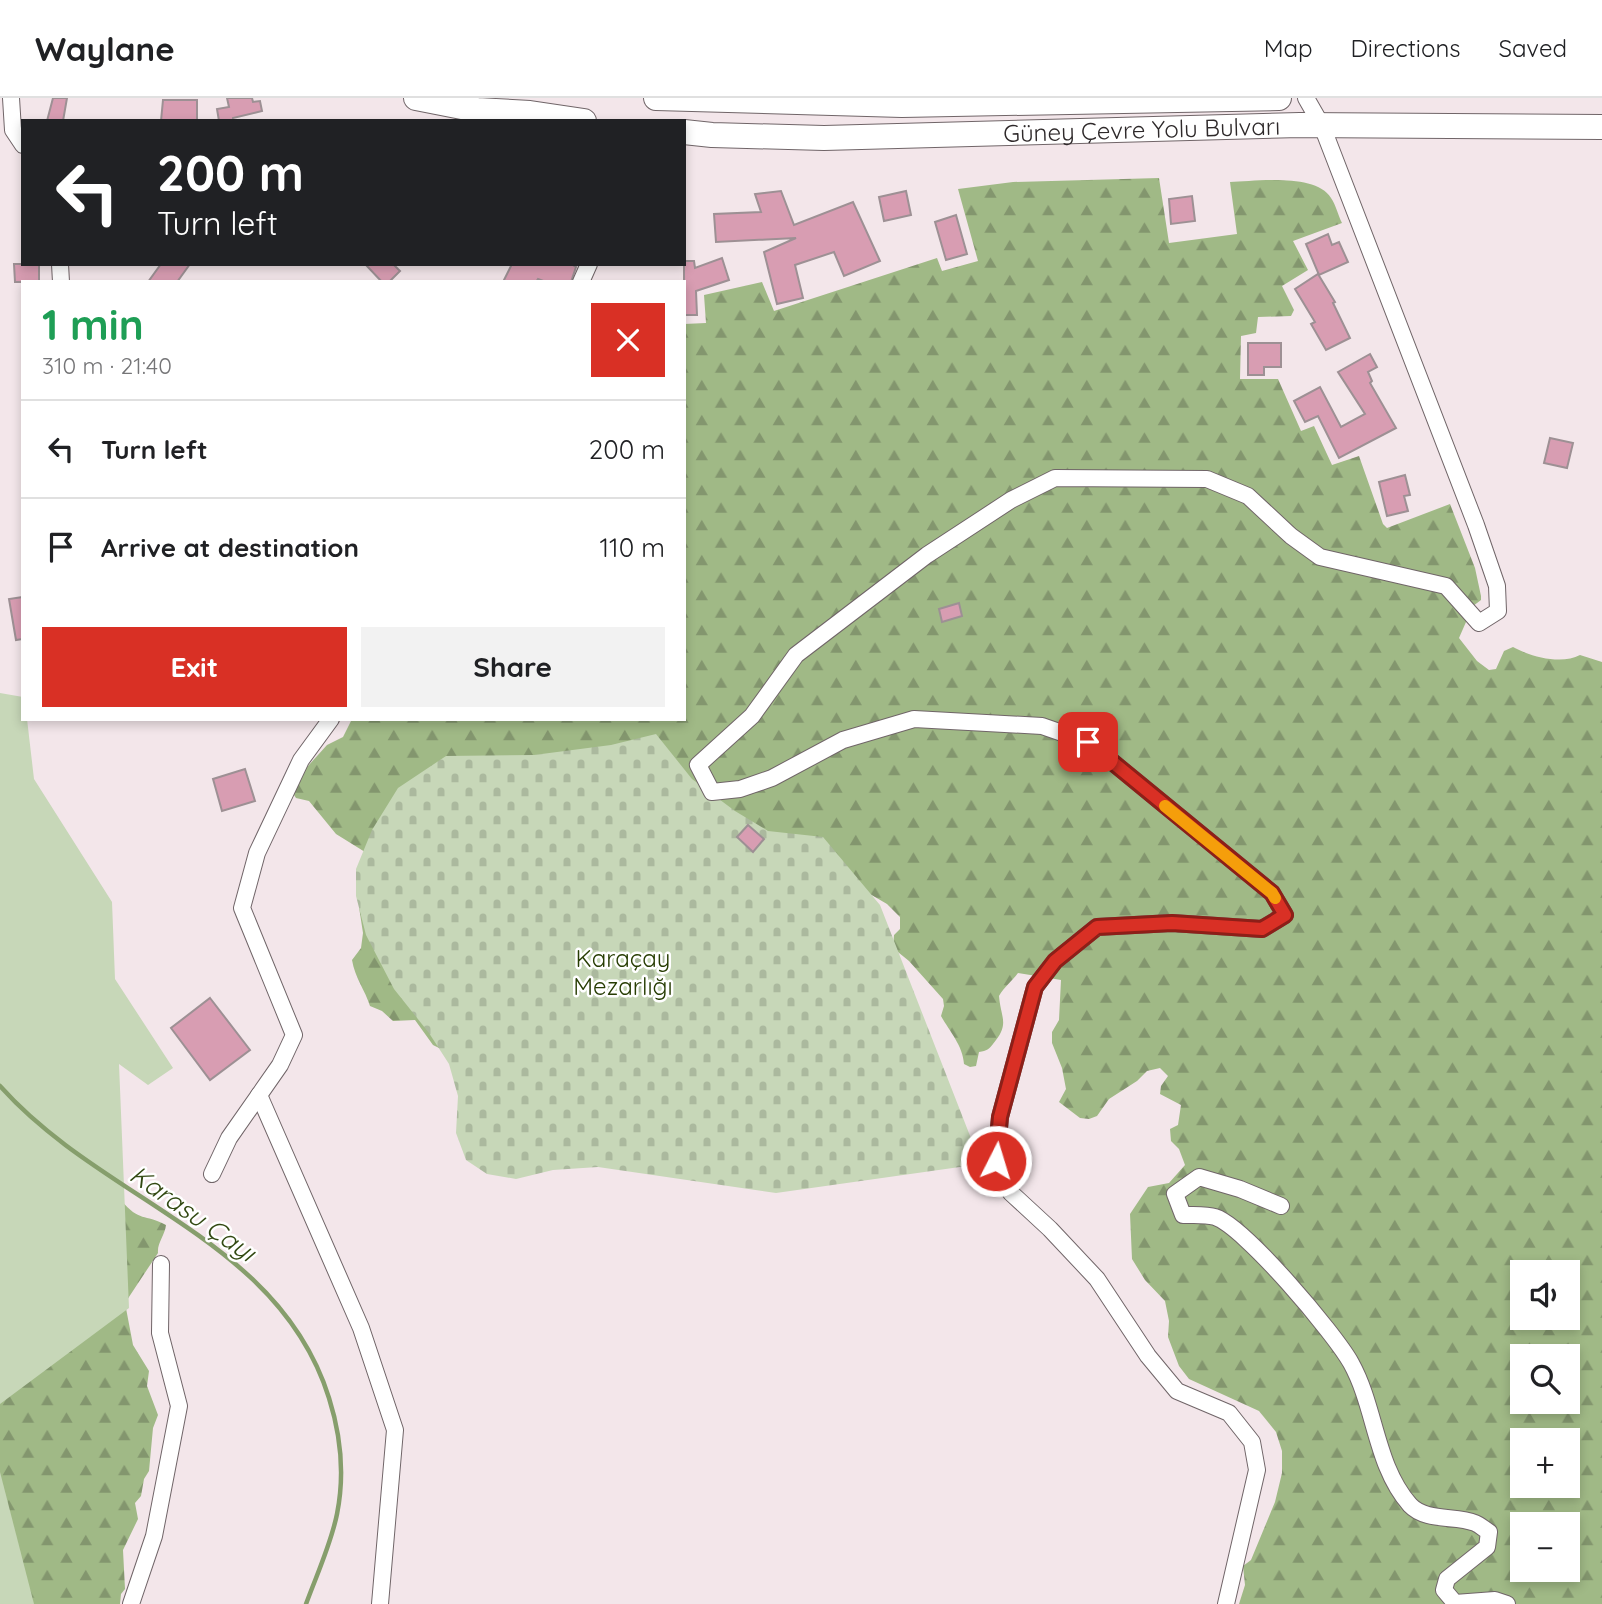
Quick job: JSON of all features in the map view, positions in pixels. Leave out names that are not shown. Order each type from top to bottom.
[{"type":"highway","points":[[416,98],[477,110],[570,119]]},
{"type":"highway","name":"Güney Çevre Yolu Bulvarı","points":[[659,98],[849,101],[1279,98]]},
{"type":"highway","name":"Güney Çevre Yolu Bulvarı","points":[[686,132],[712,135],[872,137],[1322,125],[1602,127]]},
{"type":"street","points":[[11,98],[13,130],[21,142]]},
{"type":"street","points":[[1226,1604],[1257,1470],[1252,1443],[1229,1413],[1177,1391],[1149,1356],[1097,1279],[1050,1229],[1011,1193],[996,1161],[1000,1117],[1035,987],[1055,961],[1097,927],[1172,923],[1262,929],[1285,915],[1272,893],[1088,742],[1042,726],[914,719],[843,740],[772,778],[740,789],[712,792],[698,765],[752,716],[796,654],[927,555],[1011,500],[1055,478],[1207,479],[1248,496],[1291,536],[1320,557],[1446,586],[1479,623],[1497,611],[1497,586],[1476,525],[1322,125],[1306,98]]},
{"type":"street","points":[[212,1174],[229,1138],[280,1065],[294,1035],[242,908],[257,853],[295,771],[330,721]]},
{"type":"street","points":[[260,1096],[361,1328],[395,1430],[380,1604]]},
{"type":"street","points":[[1281,1206],[1240,1189],[1199,1177],[1175,1194],[1183,1215],[1215,1217],[1238,1231],[1312,1311],[1351,1363],[1368,1406],[1388,1471],[1412,1507],[1436,1517],[1474,1523],[1489,1532],[1487,1547],[1447,1579],[1444,1591],[1455,1603],[1495,1600],[1507,1604]]},
{"type":"street","points":[[131,1604],[155,1536],[179,1406],[160,1333],[161,1264]]},
{"type":"green space","points":[[1159,178],[1169,243],[1237,234],[1230,182],[1285,180],[1313,185],[1323,190],[1333,201],[1342,223],[1293,241],[1308,270],[1282,286],[1294,310],[1291,316],[1258,317],[1256,333],[1241,336],[1240,379],[1278,379],[1301,431],[1314,426],[1332,465],[1359,456],[1383,524],[1387,528],[1450,504],[1475,568],[1481,596],[1481,600],[1473,606],[1459,638],[1477,661],[1489,670],[1496,669],[1504,651],[1513,647],[1556,660],[1580,655],[1602,662],[1602,1604],[1239,1604],[1245,1585],[1243,1566],[1251,1560],[1275,1502],[1282,1473],[1282,1451],[1276,1432],[1259,1411],[1189,1379],[1179,1366],[1168,1337],[1169,1321],[1165,1301],[1145,1280],[1132,1259],[1130,1214],[1148,1187],[1169,1183],[1185,1165],[1179,1149],[1171,1141],[1170,1129],[1178,1125],[1181,1105],[1160,1094],[1161,1086],[1168,1076],[1160,1068],[1147,1071],[1137,1081],[1109,1099],[1097,1116],[1089,1119],[1080,1118],[1059,1102],[1066,1089],[1062,1068],[1052,1043],[1052,1032],[1059,1020],[1061,980],[1018,973],[999,996],[1003,1026],[998,1037],[989,1048],[979,1052],[976,1066],[970,1067],[964,1064],[959,1045],[941,1016],[943,999],[909,961],[893,948],[894,935],[900,929],[900,917],[887,904],[863,890],[445,1051],[433,1045],[415,1020],[393,1021],[382,1011],[370,1006],[352,960],[361,948],[363,933],[359,907],[365,852],[336,834],[309,801],[296,798],[292,792],[298,777],[327,745],[343,737],[351,721],[686,721],[686,324],[706,323],[704,295],[762,282],[774,311],[937,258],[942,271],[978,261],[958,189],[1013,182]]},
{"type":"green space","points":[[0,693],[21,697],[21,721],[27,721],[34,779],[112,902],[115,979],[173,1068],[148,1085],[119,1064],[129,1308],[0,1404]]},
{"type":"green space","name":"Karaçay Mezarlığı","points":[[656,734],[692,779],[735,811],[768,831],[823,837],[880,905],[981,1164],[776,1193],[598,1167],[553,1170],[516,1179],[487,1174],[466,1160],[456,1133],[458,1096],[449,1064],[429,1033],[394,989],[366,935],[356,896],[356,869],[372,830],[398,788],[446,756],[534,755],[611,745]]},
{"type":"green space","points":[[0,1136],[121,1200],[138,1215],[166,1225],[158,1253],[125,1303],[133,1345],[149,1371],[147,1386],[158,1415],[153,1428],[149,1471],[144,1479],[141,1496],[135,1503],[138,1519],[123,1550],[125,1589],[121,1594],[120,1604],[0,1604]]},
{"type":"green space","points":[[0,1472],[34,1604],[0,1604]]},
{"type":"building","points":[[53,98],[67,98],[63,119],[48,119]]},
{"type":"building","points":[[227,98],[252,98],[253,102],[260,101],[262,111],[233,119],[219,119],[217,109],[229,107]]},
{"type":"building","points":[[163,100],[197,100],[197,119],[161,119]]},
{"type":"building","points":[[781,191],[794,225],[853,202],[880,261],[844,276],[834,252],[795,265],[803,298],[777,304],[764,252],[796,238],[716,242],[714,214],[761,212],[755,194]]},
{"type":"building","points":[[906,191],[911,215],[884,221],[879,197]]},
{"type":"building","points":[[1192,196],[1195,221],[1171,224],[1169,199]]},
{"type":"building","points":[[956,215],[967,254],[946,260],[935,222]]},
{"type":"building","points":[[1328,234],[1332,245],[1339,242],[1348,262],[1319,275],[1306,244]]},
{"type":"building","points":[[722,258],[729,280],[696,291],[697,315],[686,315],[686,261],[694,261],[695,268]]},
{"type":"building","points":[[14,264],[39,266],[39,280],[15,282]]},
{"type":"building","points":[[160,266],[189,266],[178,280],[149,280]]},
{"type":"building","points":[[367,266],[395,266],[400,271],[391,280],[380,280]]},
{"type":"building","points":[[511,266],[576,267],[572,280],[504,280]]},
{"type":"building","points":[[1318,274],[1335,302],[1333,303],[1350,338],[1326,350],[1311,324],[1315,322],[1295,289]]},
{"type":"building","points":[[1248,343],[1281,343],[1281,367],[1264,367],[1264,375],[1248,375]]},
{"type":"building","points":[[1370,354],[1377,367],[1368,372],[1372,381],[1370,383],[1396,428],[1339,458],[1318,416],[1305,422],[1294,401],[1320,387],[1341,427],[1365,414],[1338,372]]},
{"type":"building","points":[[1550,438],[1573,443],[1567,468],[1544,463]]},
{"type":"building","points":[[1405,475],[1410,495],[1404,496],[1408,511],[1387,516],[1379,482]]},
{"type":"building","points":[[21,597],[21,639],[16,640],[9,599]]},
{"type":"building","points":[[959,603],[962,616],[942,622],[939,609]]},
{"type":"building","points":[[245,769],[255,801],[222,811],[213,779]]},
{"type":"building","points":[[748,825],[764,839],[753,852],[737,837]]},
{"type":"building","points":[[210,998],[250,1050],[210,1080],[171,1028]]},
{"type":"waterway","name":"Karasu Çayı","points":[[0,1086],[42,1126],[88,1161],[230,1260],[271,1298],[305,1343],[333,1412],[341,1470],[334,1525],[306,1604]]},
{"type":"slow traffic","points":[[1165,806],[1275,898]]},
{"type":"route","points":[[996,1161],[1000,1117],[1035,987],[1055,961],[1097,927],[1172,923],[1262,929],[1285,915],[1272,893],[1088,742]]}]
